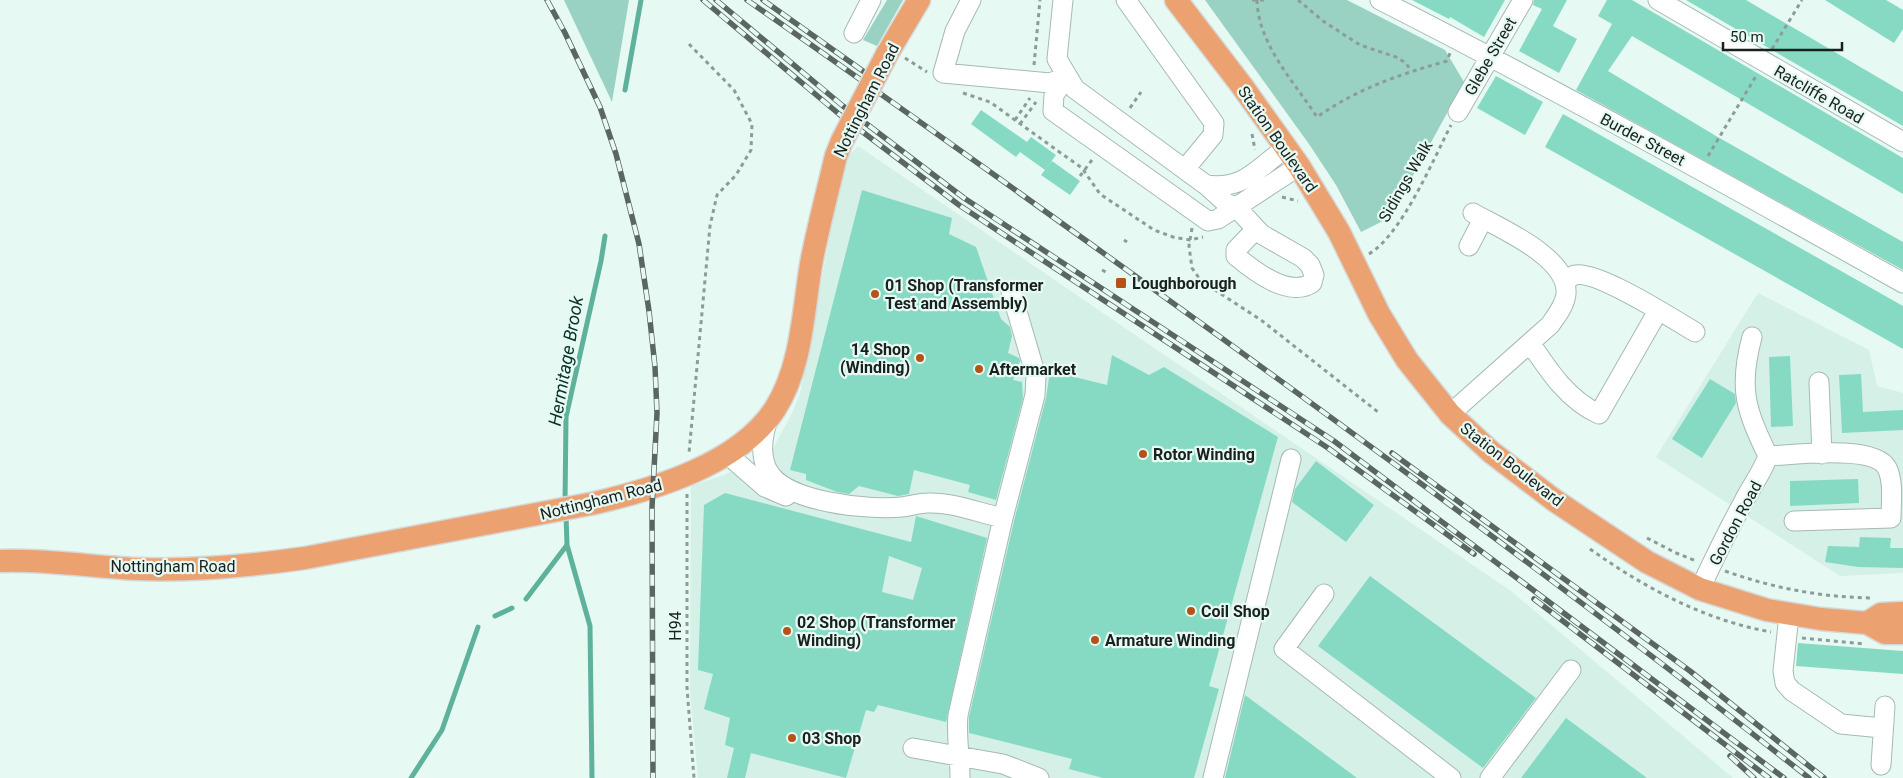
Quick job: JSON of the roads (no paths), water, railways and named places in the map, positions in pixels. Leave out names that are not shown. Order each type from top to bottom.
[{"type":"main road","name":"Nottingham Road","points":[[0,561],[25,560],[137,569],[226,568],[305,558],[506,521],[635,494],[687,474],[742,444],[769,416],[783,396],[800,339],[812,260],[836,156],[842,141],[895,55],[920,0]]},
{"type":"main road","name":"Station Boulevard","points":[[1176,0],[1299,166],[1339,232],[1379,314],[1407,360],[1450,414],[1491,452],[1554,500],[1646,562],[1700,589],[1747,605],[1789,615],[1867,624],[1885,633],[1903,633]]},
{"type":"main road","points":[[1867,624],[1882,614],[1903,613]]},
{"type":"street","points":[[854,33],[870,0]]},
{"type":"street","points":[[971,0],[955,31],[944,73],[1050,83],[1066,77]]},
{"type":"street","points":[[1063,0],[1057,59],[1074,89],[1181,166],[1226,203],[1236,206],[1256,229]]},
{"type":"street","points":[[1126,0],[1211,117],[1214,124],[1213,135],[1181,166]]},
{"type":"street","name":"Burder Street","points":[[1380,0],[1458,39],[1903,283]]},
{"type":"street","name":"Glebe Street","points":[[1458,112],[1523,0]]},
{"type":"street","name":"Ratcliffe Road","points":[[1658,0],[1903,142]]},
{"type":"street","points":[[1066,77],[1054,95],[1053,111],[1208,221],[1214,221],[1299,166]]},
{"type":"street","points":[[1128,166],[1126,146],[1130,131]]},
{"type":"street","points":[[1206,185],[1225,187],[1239,183],[1286,148]]},
{"type":"street","points":[[1450,414],[1531,344],[1550,325],[1562,307],[1566,294],[1565,281],[1556,267],[1534,247],[1478,216],[1469,246]]},
{"type":"street","points":[[1565,281],[1576,275],[1593,278],[1629,294],[1695,332]]},
{"type":"street","points":[[960,778],[960,758],[957,745],[958,715],[1003,518],[1035,395],[1036,376],[1011,291]]},
{"type":"street","points":[[1531,344],[1551,374],[1579,402],[1599,414],[1658,311]]},
{"type":"street","points":[[1752,338],[1743,380],[1746,406],[1768,456],[1858,453],[1874,458],[1886,466],[1890,478],[1891,518],[1794,521]]},
{"type":"street","points":[[1819,382],[1822,454]]},
{"type":"street","points":[[769,416],[762,443],[767,470],[777,480],[793,490],[814,499],[849,507],[901,507],[927,503],[949,505],[1003,518]]},
{"type":"street","points":[[726,453],[765,487],[793,499],[814,499]]},
{"type":"street","name":"Gordon Road","points":[[1700,589],[1722,540],[1745,498],[1760,476],[1768,456]]},
{"type":"street","points":[[1213,778],[1291,458]]},
{"type":"street","points":[[1324,594],[1284,649],[1451,778]]},
{"type":"street","points":[[1789,615],[1783,671],[1785,683],[1792,691],[1841,724],[1882,728]]},
{"type":"street","points":[[1490,778],[1571,670]]},
{"type":"street","points":[[1881,765],[1882,728],[1885,706]]},
{"type":"street","points":[[913,748],[960,758],[1002,764],[1039,778]]},
{"type":"waterway","name":"Hermitage Brook","points":[[625,90],[641,0]]},
{"type":"waterway","name":"Hermitage Brook","points":[[565,504],[566,417],[605,236]]},
{"type":"waterway","name":"Hermitage Brook","points":[[526,599],[567,545],[566,515]]},
{"type":"waterway","points":[[567,545],[590,626],[592,778]]},
{"type":"waterway","name":"Hermitage Brook","points":[[495,616],[512,608]]},
{"type":"waterway","name":"Hermitage Brook","points":[[411,778],[442,730],[478,627]]},
{"type":"railway","points":[[547,0],[600,107],[616,154],[639,244],[649,311],[655,367],[657,413],[652,507],[653,778]]},
{"type":"railway","points":[[703,0],[839,114],[959,205],[1328,448],[1474,554]]},
{"type":"railway","points":[[716,0],[843,106],[964,198],[1334,441],[1784,778]]},
{"type":"railway","points":[[747,0],[1041,208],[1366,443],[1515,553],[1809,778]]},
{"type":"railway","points":[[763,0],[877,81]]},
{"type":"railway","points":[[1392,453],[1690,671],[1824,778]]},
{"type":"railway","points":[[1534,599],[1769,778]]},
{"type":"railway","points":[[1730,756],[1754,778]]},
{"type":"place","name":"Loughborough","points":[[1121,283]]},
{"type":"place","name":"01 Shop (Transformer Test and Assembly)","points":[[875,294]]},
{"type":"place","name":"14 Shop (Winding)","points":[[920,358]]},
{"type":"place","name":"Aftermarket","points":[[979,369]]},
{"type":"place","name":"Rotor Winding","points":[[1143,454]]},
{"type":"place","name":"Coil Shop","points":[[1191,611]]},
{"type":"place","name":"02 Shop (Transformer Winding)","points":[[787,631]]},
{"type":"place","name":"Armature Winding","points":[[1095,640]]},
{"type":"place","name":"03 Shop","points":[[792,738]]}]
